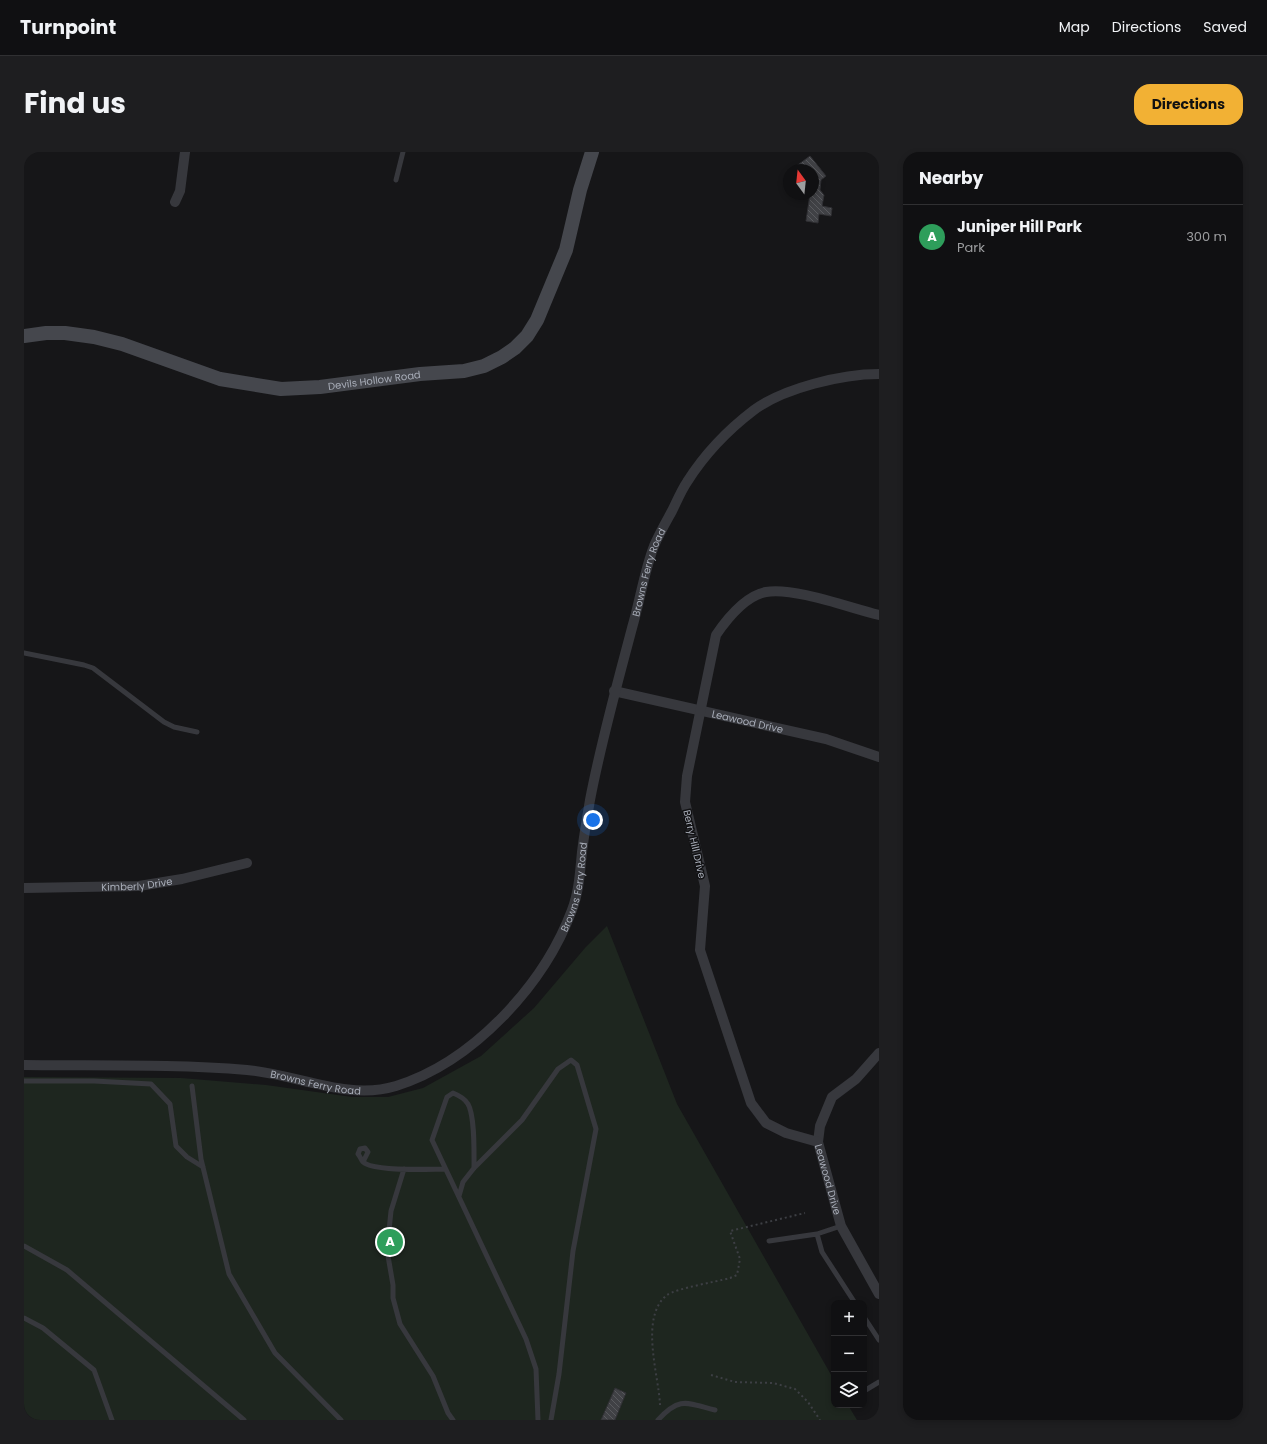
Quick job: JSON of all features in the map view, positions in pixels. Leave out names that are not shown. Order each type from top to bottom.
[{"type":"main road","name":"Devils Hollow Road","points":[[24,336],[65,333],[103,339],[220,379],[281,389],[320,386],[420,374],[464,371],[488,364],[515,348],[527,336],[537,320],[566,250],[580,190],[592,152]]},
{"type":"street","points":[[175,202],[180,191],[185,152]]},
{"type":"street","name":"Browns Ferry Road","points":[[24,1065],[140,1066],[248,1070],[338,1088],[374,1090],[409,1082],[454,1056],[491,1028],[518,999],[542,968],[568,921],[578,888],[584,833],[614,691],[655,544],[686,483],[722,439],[753,411],[765,404],[814,385],[867,374],[879,374]]},
{"type":"street","name":"Berry Hill Drive","points":[[818,1142],[786,1133],[766,1123],[751,1103],[740,1066],[706,973],[700,950],[705,886],[685,802],[687,776],[716,635],[728,617],[748,601],[765,592],[798,593],[879,616]]},
{"type":"street","name":"Leawood Drive","points":[[614,691],[826,739],[879,758]]},
{"type":"street","name":"Kimberly Drive","points":[[24,888],[139,886],[182,879],[247,863]]},
{"type":"street","name":"Leawood Drive","points":[[879,1053],[856,1079],[832,1098],[820,1126],[818,1142],[842,1226],[879,1294]]},
{"type":"lane","points":[[396,180],[403,152]]},
{"type":"lane","points":[[24,653],[84,664],[93,668],[164,722],[174,727],[197,732]]},
{"type":"lane","points":[[459,1196],[463,1182],[474,1168],[522,1120],[558,1069],[571,1060],[577,1065],[596,1129],[573,1251],[559,1374],[551,1420]]},
{"type":"lane","points":[[24,1081],[94,1081],[151,1084],[170,1104],[176,1146],[186,1157],[203,1167]]},
{"type":"lane","points":[[192,1086],[203,1167],[230,1274],[275,1353],[341,1420]]},
{"type":"lane","points":[[474,1168],[472,1122],[468,1104],[460,1096],[453,1093],[447,1097],[432,1140],[526,1339],[536,1369],[538,1420]]},
{"type":"lane","points":[[364,1162],[375,1166],[404,1169],[445,1169]]},
{"type":"lane","points":[[404,1169],[391,1211],[386,1250],[394,1286],[393,1298],[400,1324],[433,1376],[448,1413],[453,1420]]},
{"type":"lane","points":[[769,1241],[817,1234],[842,1226]]},
{"type":"lane","points":[[817,1234],[822,1252],[853,1300]]},
{"type":"lane","points":[[24,1246],[67,1270],[244,1420]]},
{"type":"lane","points":[[24,1318],[43,1328],[94,1370],[112,1420]]},
{"type":"lane","points":[[867,1322],[879,1340]]},
{"type":"lane","points":[[867,1389],[879,1382]]},
{"type":"lane","points":[[658,1420],[669,1408],[684,1402],[715,1410]]},
{"type":"path","points":[[660,1405],[660,1394],[655,1371],[653,1332],[654,1318],[661,1302],[667,1295],[677,1291],[737,1275],[740,1258],[730,1231],[805,1214]]},
{"type":"path","points":[[711,1375],[735,1382],[773,1383],[795,1389],[808,1402],[820,1420]]},
{"type":"shaded area","points":[[607,926],[677,1104],[831,1375],[831,1408],[850,1408],[857,1420],[24,1420],[24,1077],[181,1078],[266,1085],[352,1097],[388,1097],[423,1088],[481,1056],[534,1008],[585,948]]},
{"type":"building","points":[[810,156],[816,164],[799,164]]},
{"type":"building","points":[[819,167],[826,176],[821,180],[820,190],[824,195],[822,206],[832,208],[831,216],[819,214],[818,223],[806,221],[809,200],[819,200]]},
{"type":"building","points":[[615,1388],[626,1393],[615,1420],[601,1420]]},
{"type":"place","name":"Juniper Hill Park","points":[[390,1242]]}]
